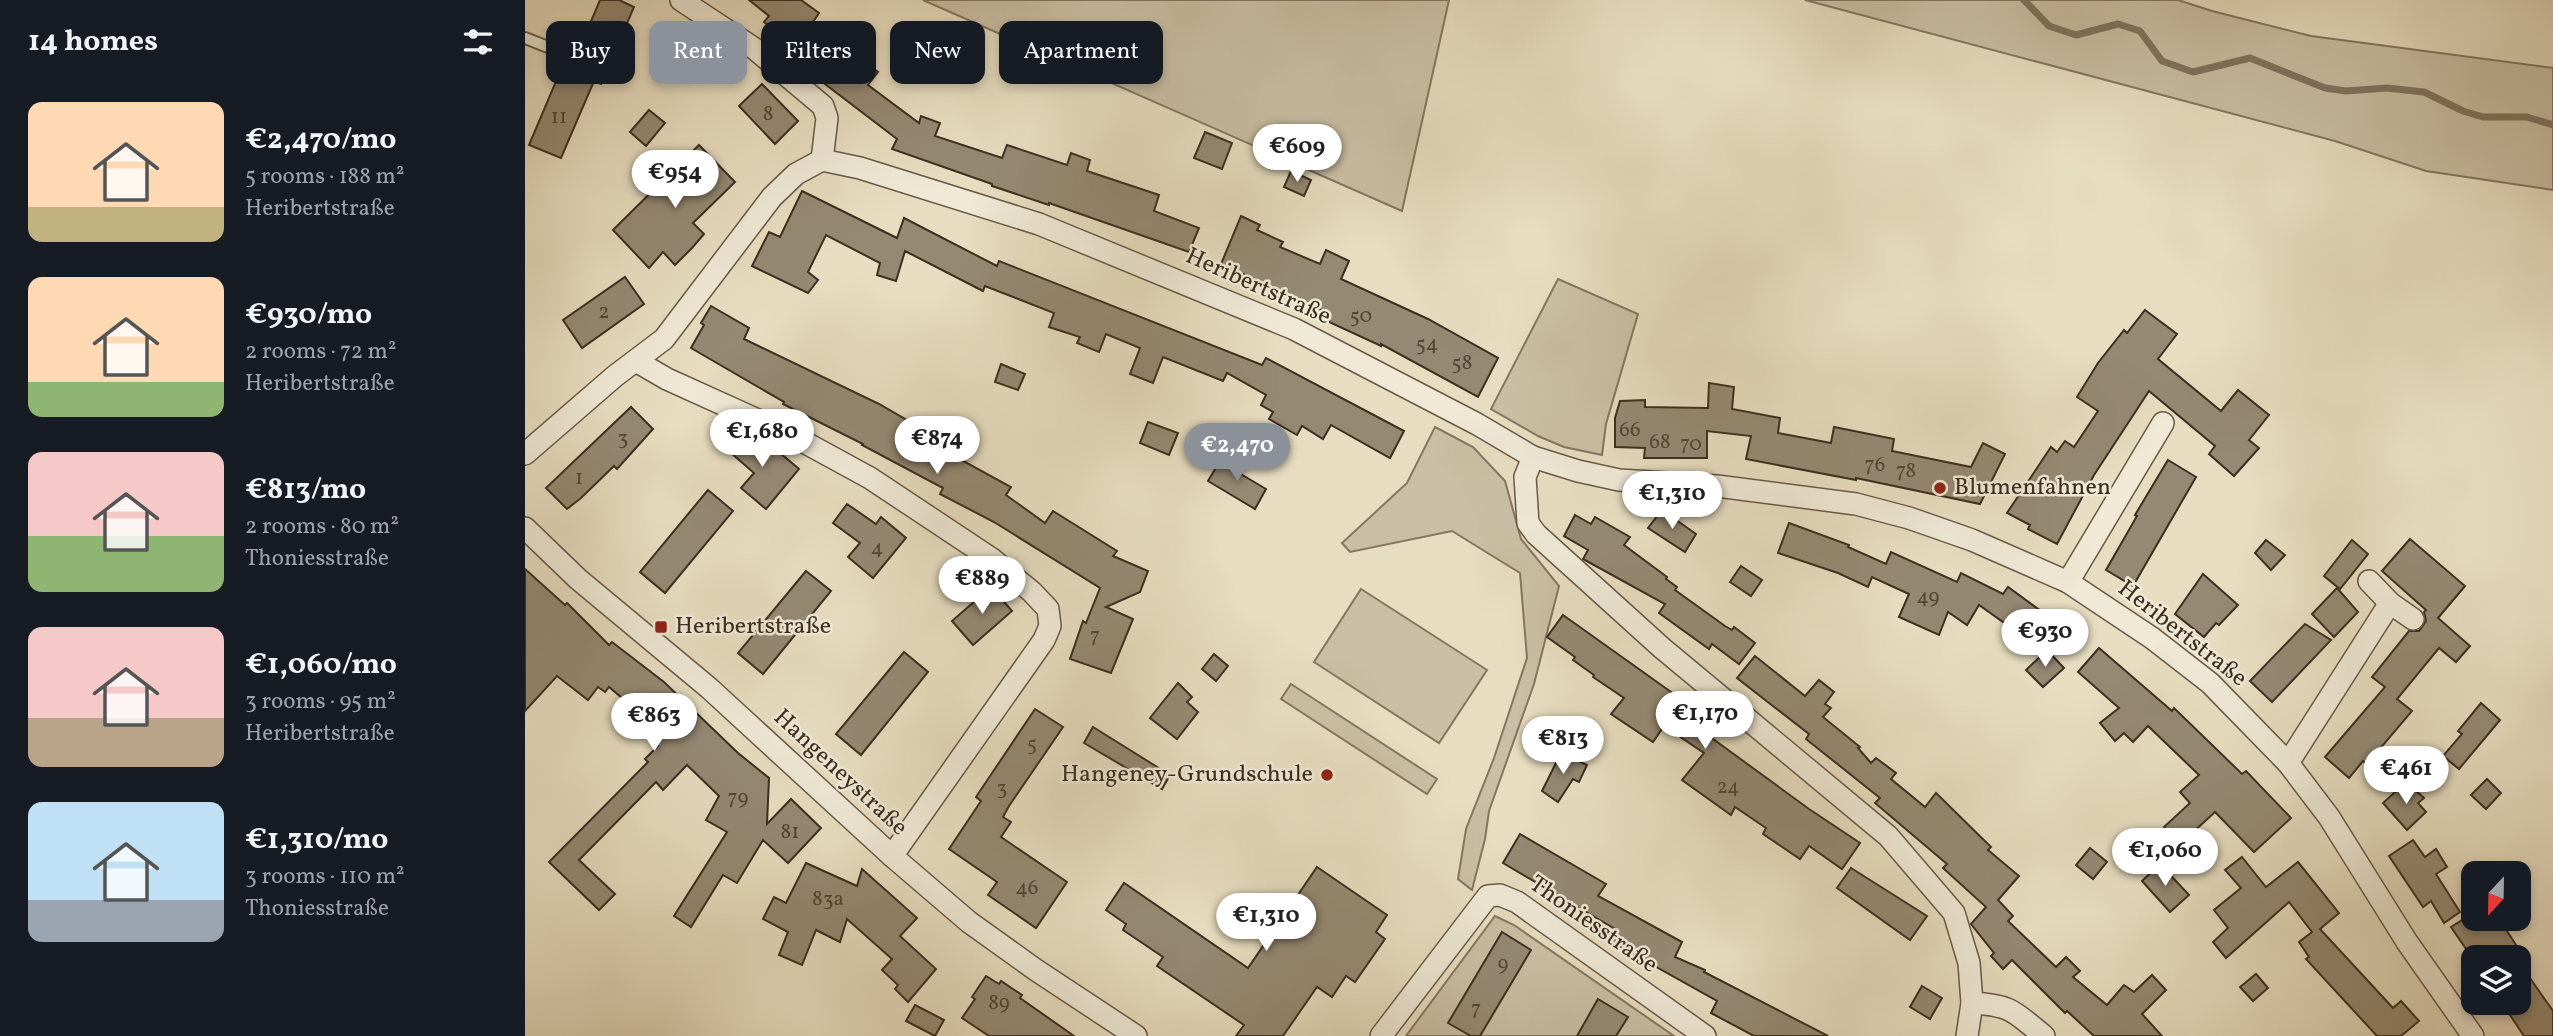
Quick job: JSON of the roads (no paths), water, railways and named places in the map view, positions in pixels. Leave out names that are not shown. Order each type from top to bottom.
[{"type":"street","points":[[525,454],[615,376],[664,339],[772,197],[796,174],[822,160],[827,118],[823,106],[755,49],[681,0]]},
{"type":"street","name":"Heribertstraße","points":[[822,160],[860,168],[1039,225],[1294,328],[1533,457],[1619,480],[1717,486],[1856,504],[1909,518],[1972,540],[2068,582],[2152,638],[2210,683],[2288,763],[2329,817],[2407,942],[2473,1036]]},
{"type":"street","points":[[636,361],[667,379],[793,436],[870,478],[992,559],[1032,592],[1048,610],[1050,626],[1044,640],[892,856]]},
{"type":"street","points":[[2068,582],[2163,423]]},
{"type":"street","points":[[1533,457],[1525,477],[1528,523],[1536,534],[1662,648],[1888,836],[1954,913],[1969,963],[1972,1003],[1968,1036]]},
{"type":"street","name":"Hangeneystraße","points":[[525,528],[578,579],[709,688],[892,856],[969,922],[1136,1036]]},
{"type":"street","points":[[2369,581],[2390,603],[2413,619]]},
{"type":"street","points":[[2288,763],[2390,603]]},
{"type":"street","name":"Thoniesstraße","points":[[1381,1036],[1487,896],[1500,895],[1517,902],[1705,1036]]},
{"type":"street","points":[[1972,1003],[2000,1004],[2011,1009],[2044,1036]]},
{"type":"lane","points":[[525,38],[546,46]]},
{"type":"waterway","points":[[2024,0],[2049,26],[2076,35],[2118,24],[2140,31],[2162,61],[2193,72],[2250,58],[2325,88],[2346,91],[2387,88],[2424,92],[2463,111],[2483,117],[2527,117],[2553,125]]},
{"type":"place","name":"Blumenfahnen","points":[[1940,488]]},
{"type":"place","name":"Heribertstraße","points":[[661,627]]},
{"type":"place","name":"Hangeney-Grundschule","points":[[1327,775]]}]
